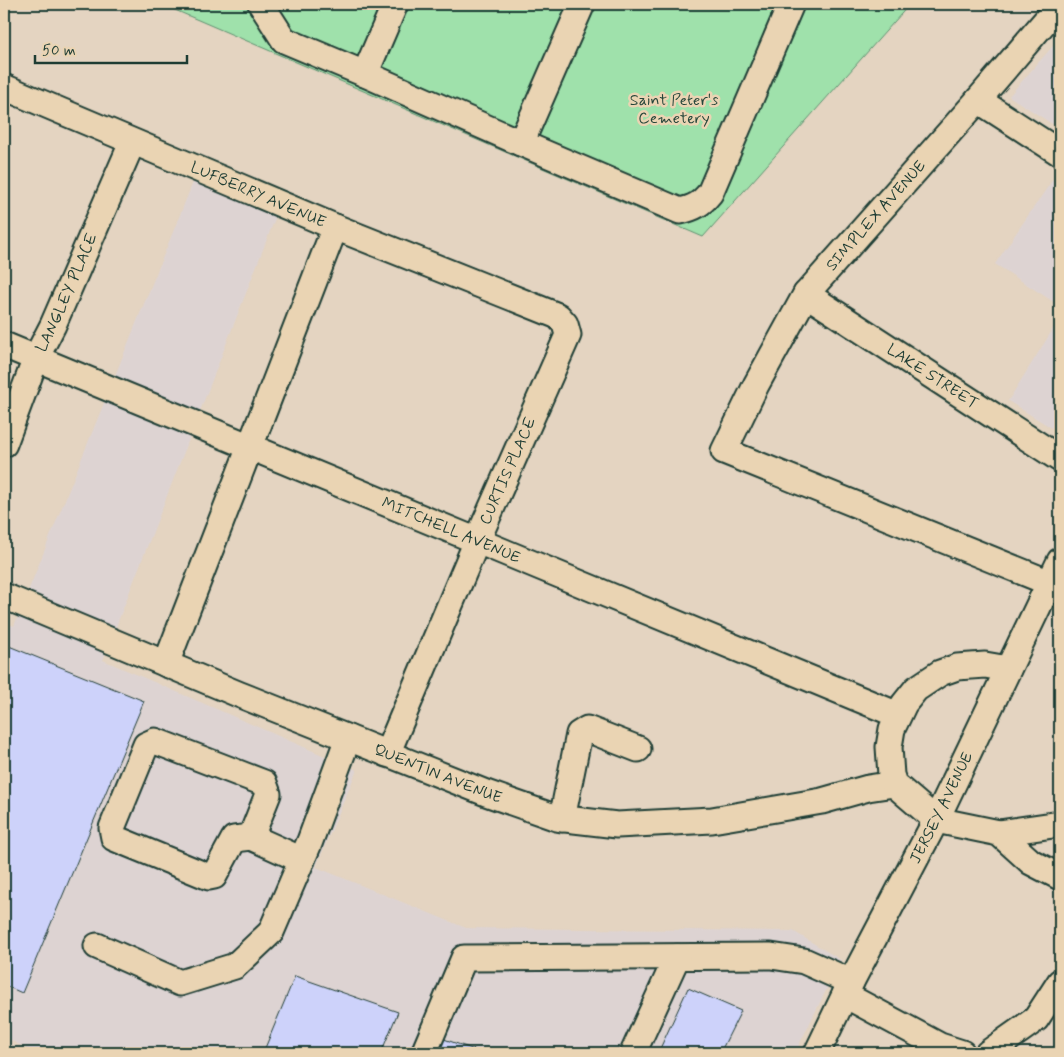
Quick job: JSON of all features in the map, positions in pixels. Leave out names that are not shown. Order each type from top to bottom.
[{"type":"street","points":[[261,4],[284,40],[680,210],[692,209],[702,203],[710,193],[791,4]]},
{"type":"street","points":[[365,74],[395,4]]},
{"type":"street","points":[[521,143],[582,4]]},
{"type":"street","name":"SIMPLEX AVENUE","points":[[1055,572],[724,451],[756,385],[806,294],[978,100],[1056,17]]},
{"type":"street","name":"LUFBERRY AVENUE","points":[[4,87],[335,227],[515,299]]},
{"type":"street","points":[[978,100],[1060,153]]},
{"type":"street","name":"LANGLEY PLACE","points":[[4,444],[36,358],[53,325],[132,142]]},
{"type":"street","points":[[166,664],[335,227]]},
{"type":"street","name":"LAKE STREET","points":[[806,294],[1060,459]]},
{"type":"street","name":"CURTIS PLACE","points":[[387,754],[477,541],[568,335],[565,324],[558,316],[515,299]]},
{"type":"street","name":"MITCHELL AVENUE","points":[[4,345],[898,715]]},
{"type":"street","name":"JERSEY AVENUE","points":[[817,1053],[848,988],[936,820],[1055,572]]},
{"type":"street","name":"QUENTIN AVENUE","points":[[4,596],[387,754],[486,793],[562,819],[617,825],[712,820],[822,802],[868,788],[894,784]]},
{"type":"street","points":[[1008,669],[985,665],[966,665],[940,673],[916,689],[904,704],[892,729],[889,747],[890,766],[894,784],[936,820],[999,833],[1060,824]]},
{"type":"street","points":[[562,819],[580,734],[587,729],[638,749]]},
{"type":"street","points":[[97,946],[180,983],[235,966],[271,932],[302,860],[348,738]]},
{"type":"street","points":[[251,837],[268,794],[264,783],[155,741],[146,745],[112,828],[114,838],[209,877],[214,876],[234,838],[251,837],[302,860]]},
{"type":"street","points":[[999,833],[1031,862],[1060,877]]},
{"type":"street","points":[[424,1053],[464,958],[771,956],[804,961],[940,1046],[962,1053]]},
{"type":"street","points":[[633,1053],[677,957]]},
{"type":"street","points":[[988,1053],[1036,1019],[1060,982]]},
{"type":"shaded area","points":[[1060,38],[1060,129],[1009,96]]},
{"type":"shaded area","points":[[202,160],[285,193],[103,660],[357,770],[316,867],[466,928],[793,931],[841,960],[795,1053],[36,1053],[4,1037],[4,622],[14,626]]},
{"type":"shaded area","points":[[1060,169],[1060,306],[995,264]]},
{"type":"shaded area","points":[[1060,318],[1060,433],[1008,401]]},
{"type":"green space","name":"Saint Peter's Cemetery","points":[[161,4],[910,4],[703,237]]},
{"type":"building","points":[[4,644],[144,701],[22,993],[4,985]]},
{"type":"building","points":[[295,976],[398,1012],[381,1053],[263,1053]]},
{"type":"building","points":[[688,988],[741,1011],[720,1053],[658,1053]]},
{"type":"building","points":[[444,1039],[483,1053],[438,1053]]}]
